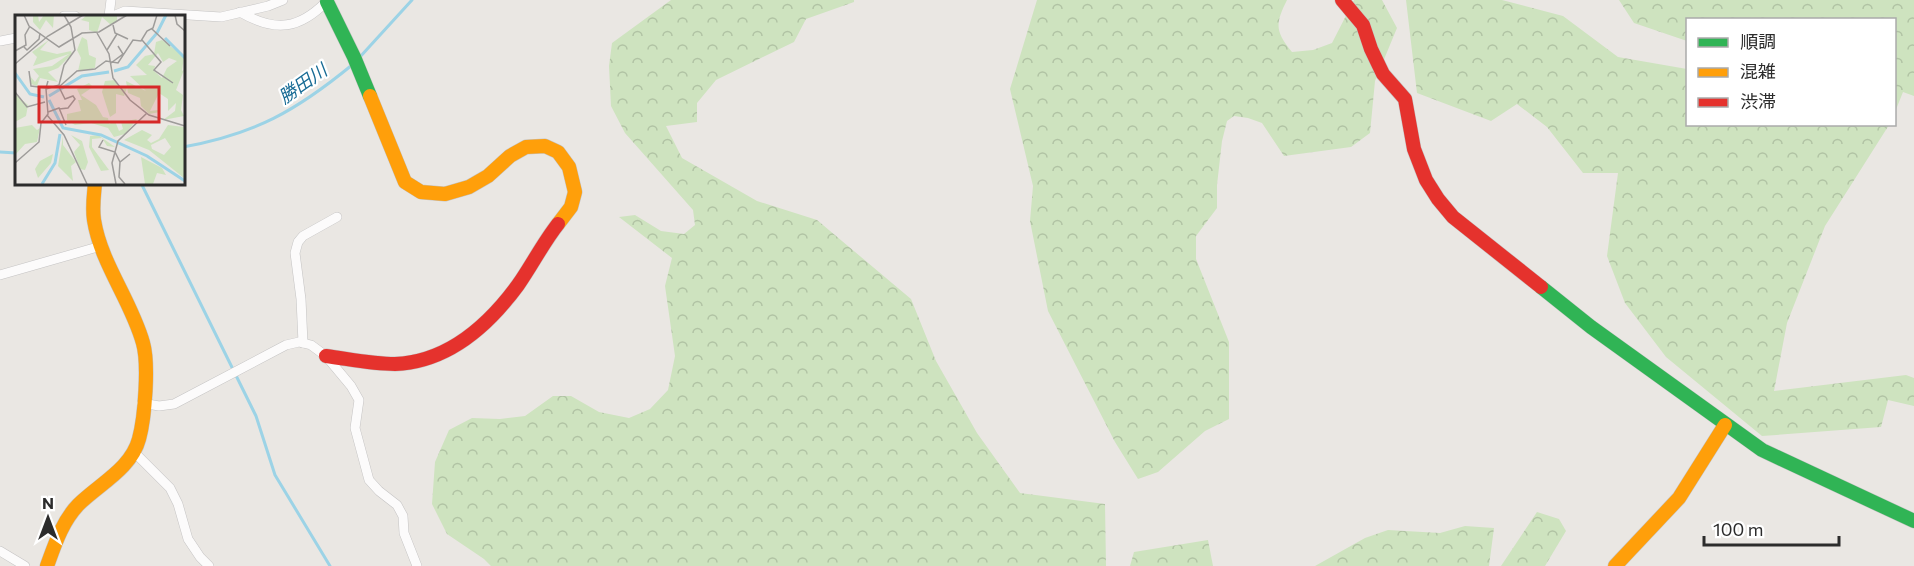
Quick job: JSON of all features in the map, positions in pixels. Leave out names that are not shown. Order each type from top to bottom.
[{"type":"street","points":[[114,15],[125,11],[221,17],[268,6],[283,0]]},
{"type":"street","points":[[1342,0],[1363,25],[1383,74],[1405,99],[1414,149],[1426,180],[1438,200],[1453,217],[1591,327],[1762,450],[1914,521]]},
{"type":"street","points":[[240,12],[256,22],[273,26],[288,25],[303,21],[327,1],[354,57],[405,182],[412,189],[439,194],[456,192],[479,182],[496,170],[509,156],[523,148],[541,145],[552,148],[564,158],[574,181],[575,197],[570,211],[555,228],[539,255],[491,319],[455,347],[435,357],[412,364],[394,366],[326,356]]},
{"type":"street","points":[[0,41],[15,38]]},
{"type":"street","points":[[47,566],[59,534],[70,515],[88,495],[124,465],[139,439],[146,361],[143,344],[101,246],[93,208],[95,184]]},
{"type":"street","points":[[303,343],[296,253],[298,242],[303,236],[337,217]]},
{"type":"street","points":[[0,275],[101,246]]},
{"type":"street","points":[[142,402],[159,406],[174,404],[286,345],[303,343],[312,345],[326,356],[351,386],[358,400],[355,428],[363,466],[369,480],[397,505],[404,516],[404,533],[417,566]]},
{"type":"street","points":[[1616,566],[1679,498],[1725,425]]},
{"type":"street","points":[[134,451],[170,488],[178,504],[188,539],[209,566]]},
{"type":"street","points":[[0,551],[25,566]]},
{"type":"green space","points":[[671,0],[854,0],[854,2],[806,19],[794,42],[716,80],[697,103],[697,122],[666,126],[682,158],[757,201],[817,220],[911,299],[936,361],[977,433],[1020,493],[1105,504],[1106,566],[491,566],[447,534],[432,504],[435,462],[449,430],[472,418],[500,419],[525,416],[553,396],[571,396],[599,412],[629,418],[650,409],[668,390],[675,356],[665,286],[672,258],[619,217],[635,215],[661,231],[684,234],[695,225],[693,210],[625,133],[611,106],[609,66],[612,43]]},
{"type":"green space","points":[[1037,0],[1287,0],[1280,15],[1279,27],[1282,38],[1292,52],[1313,50],[1332,43],[1354,0],[1382,0],[1397,28],[1375,81],[1370,133],[1351,147],[1284,156],[1262,123],[1234,116],[1227,121],[1222,141],[1217,208],[1196,236],[1196,259],[1229,342],[1229,419],[1205,431],[1158,472],[1138,479],[1115,442],[1048,311],[1030,221],[1033,186],[1010,89]]},
{"type":"green space","points":[[1406,0],[1502,0],[1563,16],[1618,57],[1686,69],[1686,126],[1888,126],[1825,226],[1787,323],[1774,391],[1906,375],[1914,378],[1914,406],[1888,400],[1881,427],[1762,436],[1666,357],[1625,303],[1607,256],[1618,173],[1583,173],[1547,127],[1517,104],[1491,121],[1417,93]]},
{"type":"green space","points":[[1619,0],[1914,0],[1914,96],[1903,92],[1896,110],[1896,18],[1686,18],[1686,41],[1634,23]]},
{"type":"green space","points":[[1537,512],[1559,519],[1566,531],[1545,566],[1501,566]]},
{"type":"green space","points":[[1465,526],[1494,528],[1489,566],[1315,566],[1365,538],[1388,530],[1440,533]]},
{"type":"green space","points":[[1208,540],[1213,566],[1130,566],[1134,552]]},
{"type":"waterway","name":"勝田川","points":[[359,58],[412,0]]},
{"type":"waterway","name":"勝田川","points":[[184,147],[232,135],[274,118],[293,108],[352,65]]},
{"type":"waterway","name":"勝田川","points":[[0,152],[15,153]]},
{"type":"waterway","points":[[141,184],[256,416],[275,475],[330,566]]},
{"type":"traffic: fast","points":[[327,2],[370,96]]},
{"type":"traffic: fast","points":[[1541,287],[1591,327],[1762,450],[1914,521]]},
{"type":"traffic: slow","points":[[370,96],[405,182],[421,192],[445,194],[469,187],[488,176],[510,156],[526,147],[545,146],[558,152],[569,167],[575,192],[571,207],[558,224]]},
{"type":"traffic: slow","points":[[47,566],[72,512],[86,497],[122,468],[135,450],[143,418],[146,391],[145,352],[138,327],[109,267],[98,236],[93,210],[95,184]]},
{"type":"traffic: slow","points":[[1615,566],[1679,498],[1725,425]]},
{"type":"traffic: jam","points":[[1342,0],[1363,25],[1383,74],[1405,99],[1414,149],[1426,180],[1438,199],[1453,217],[1541,287]]},
{"type":"traffic: jam","points":[[326,356],[395,364],[414,362],[449,349],[465,339],[494,314],[518,285],[558,224]]}]
